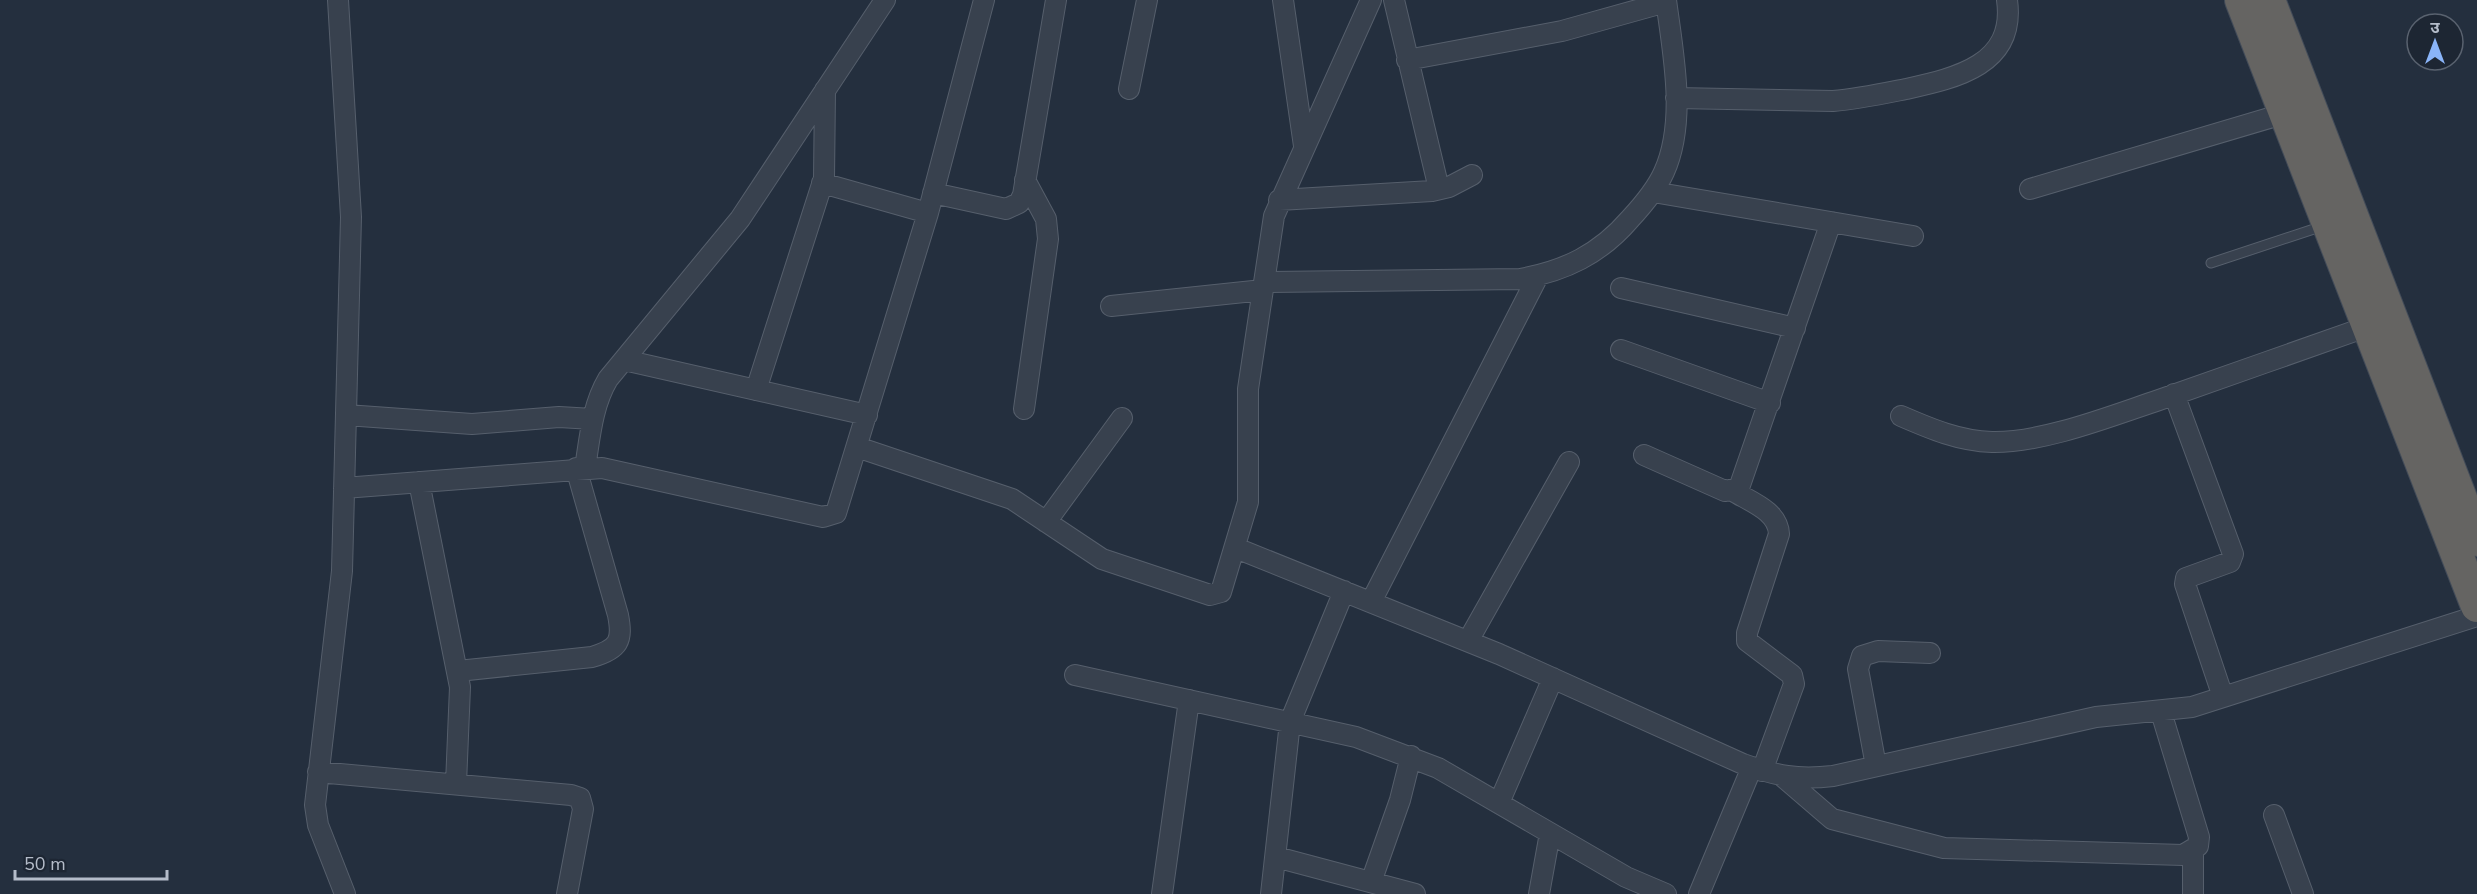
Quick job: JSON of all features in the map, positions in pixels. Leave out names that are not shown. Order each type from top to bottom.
[{"type":"highway","points":[[2241,0],[2477,606]]},
{"type":"highway","points":[[2269,0],[2477,540]]},
{"type":"street","points":[[338,0],[351,217],[341,594],[315,805],[318,825],[345,894]]},
{"type":"street","points":[[458,670],[592,657],[606,653],[617,645],[621,631],[618,615],[580,468],[600,393],[624,360],[740,219],[885,0]]},
{"type":"street","points":[[344,488],[580,468],[617,470],[823,517],[836,513],[928,213],[984,0]]},
{"type":"street","points":[[933,193],[1005,208],[1019,203],[1056,0]]},
{"type":"street","points":[[1129,89],[1147,0]]},
{"type":"street","points":[[1283,0],[1304,146]]},
{"type":"street","points":[[857,447],[1004,496],[1102,559],[1209,595],[1221,592],[1225,586],[1248,502],[1248,389],[1274,216],[1279,200],[1371,0]]},
{"type":"street","points":[[1394,0],[1439,189]]},
{"type":"street","points":[[1676,98],[1833,101],[1857,99],[1950,80],[1970,72],[1989,57],[2001,42],[2008,22],[2007,0]]},
{"type":"street","points":[[1111,306],[1263,286],[1520,279],[1552,273],[1586,256],[1614,237],[1653,192],[1665,170],[1672,141],[1676,98],[1666,1],[1562,31],[1407,60]]},
{"type":"street","points":[[756,390],[822,183],[825,169],[825,90]]},
{"type":"street","points":[[2030,189],[2286,113]]},
{"type":"street","points":[[1279,200],[1439,189],[1449,187],[1472,175]]},
{"type":"street","points":[[1024,409],[1048,238],[1046,219],[1025,180]]},
{"type":"street","points":[[822,183],[928,213]]},
{"type":"street","points":[[1653,192],[1913,236]]},
{"type":"street","points":[[1733,491],[1743,482],[1831,222]]},
{"type":"street","points":[[1371,602],[1538,276]]},
{"type":"street","points":[[1621,288],[1795,328]]},
{"type":"street","points":[[1901,416],[1944,435],[1966,440],[1994,442],[2034,437],[2102,420],[2369,326]]},
{"type":"street","points":[[1621,350],[1770,403]]},
{"type":"street","points":[[624,360],[867,416]]},
{"type":"street","points":[[2174,394],[2233,554],[2230,562],[2194,573],[2186,578],[2185,584],[2223,697]]},
{"type":"street","points":[[346,416],[472,424],[559,417],[593,420]]},
{"type":"street","points":[[1046,522],[1122,418]]},
{"type":"street","points":[[1644,455],[1725,491],[1733,491],[1772,515],[1778,524],[1779,534],[1747,633],[1747,641],[1792,675],[1794,684],[1699,894]]},
{"type":"street","points":[[1468,641],[1569,462]]},
{"type":"street","points":[[419,482],[458,670],[461,702],[456,784]]},
{"type":"street","points":[[1236,548],[1468,641],[1757,769],[1802,779],[1876,766],[2096,717],[2192,707],[2477,616]]},
{"type":"street","points":[[1271,894],[1290,722],[1344,591]]},
{"type":"street","points":[[1876,766],[1858,669],[1862,656],[1878,651],[1930,653]]},
{"type":"street","points":[[1075,675],[1356,736],[1411,756],[1438,768],[1626,877],[1666,894]]},
{"type":"street","points":[[1499,803],[1553,678]]},
{"type":"street","points":[[1162,894],[1189,700]]},
{"type":"street","points":[[1782,776],[1832,819],[1944,848],[2183,855],[2193,852],[2198,846],[2199,837],[2161,712]]},
{"type":"street","points":[[1371,882],[1400,800],[1411,756]]},
{"type":"street","points":[[318,772],[571,795],[580,798],[583,809],[567,894]]},
{"type":"street","points":[[2274,815],[2303,894]]},
{"type":"street","points":[[1539,894],[1550,833]]},
{"type":"street","points":[[2193,852],[2193,894]]},
{"type":"street","points":[[1276,856],[1415,894]]},
{"type":"lane","points":[[2211,263],[2329,224]]}]
